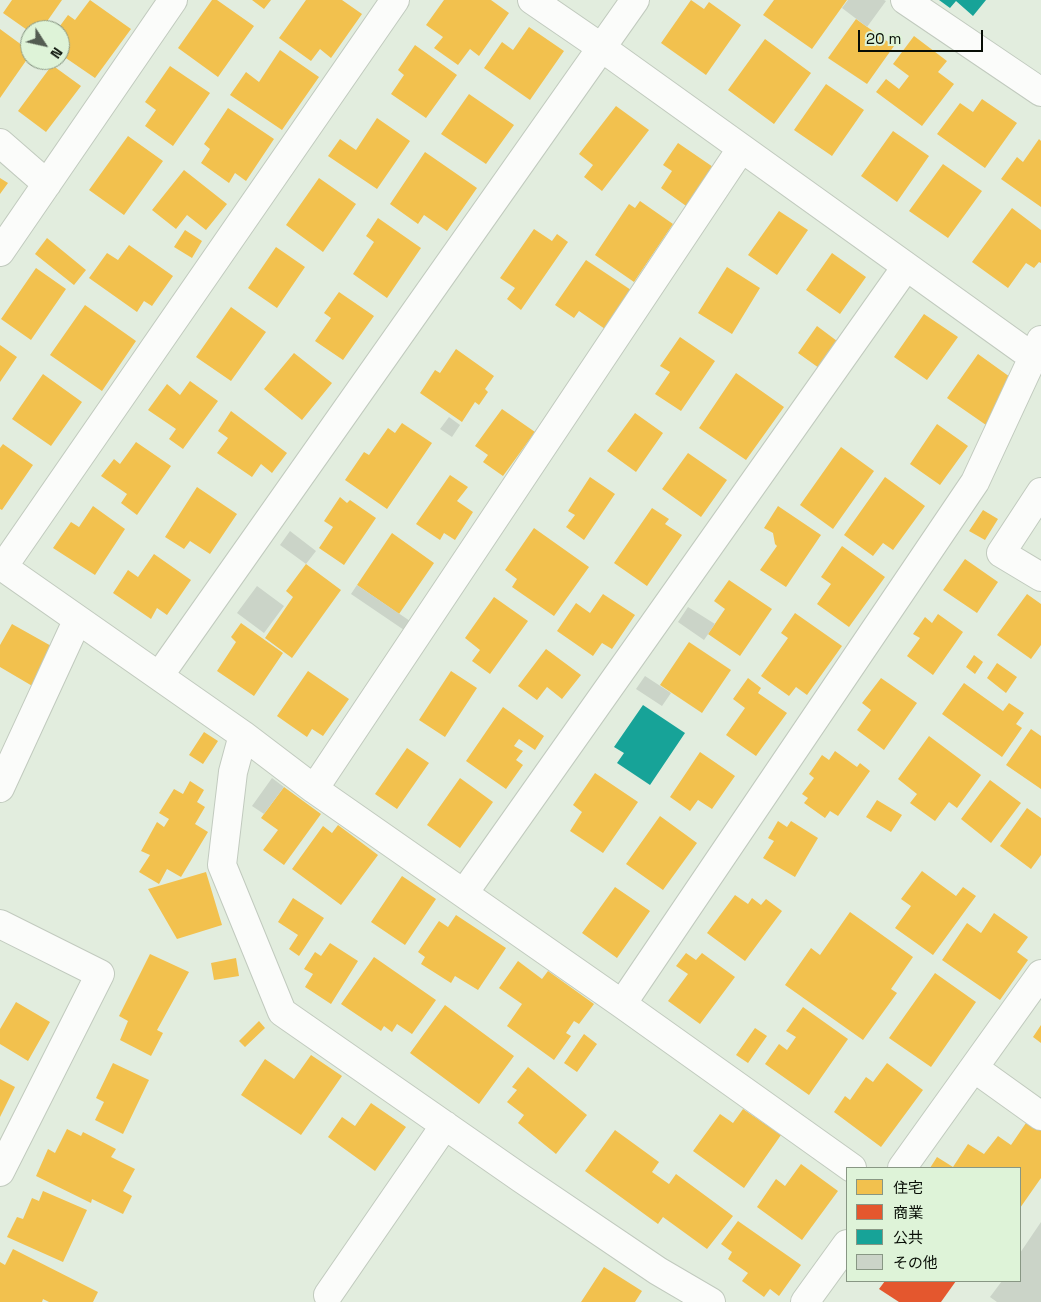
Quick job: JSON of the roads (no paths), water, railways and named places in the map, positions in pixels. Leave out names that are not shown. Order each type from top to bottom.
[{"type":"street","points":[[395,0],[2,566],[243,735],[314,789],[622,1004],[851,1167]]},
{"type":"street","points":[[532,0],[602,48],[906,267],[1037,349],[975,482],[622,1004]]},
{"type":"street","points":[[159,676],[635,0]]},
{"type":"street","points":[[905,0],[1041,92]]},
{"type":"street","points":[[0,252],[166,3]]},
{"type":"street","points":[[0,143],[47,184]]},
{"type":"street","points":[[314,789],[741,149]]},
{"type":"street","points":[[464,893],[906,267]]},
{"type":"street","points":[[1041,492],[1002,553],[1041,577]]},
{"type":"street","points":[[0,788],[77,620]]},
{"type":"street","points":[[243,735],[233,772],[222,865],[282,1012],[658,1271],[711,1302]]},
{"type":"street","points":[[0,924],[100,974],[0,1172]]},
{"type":"street","points":[[903,1167],[1041,974]]},
{"type":"street","points":[[974,1068],[1041,1116]]},
{"type":"street","points":[[328,1295],[445,1125]]},
{"type":"street","points":[[805,1302],[846,1245]]}]
